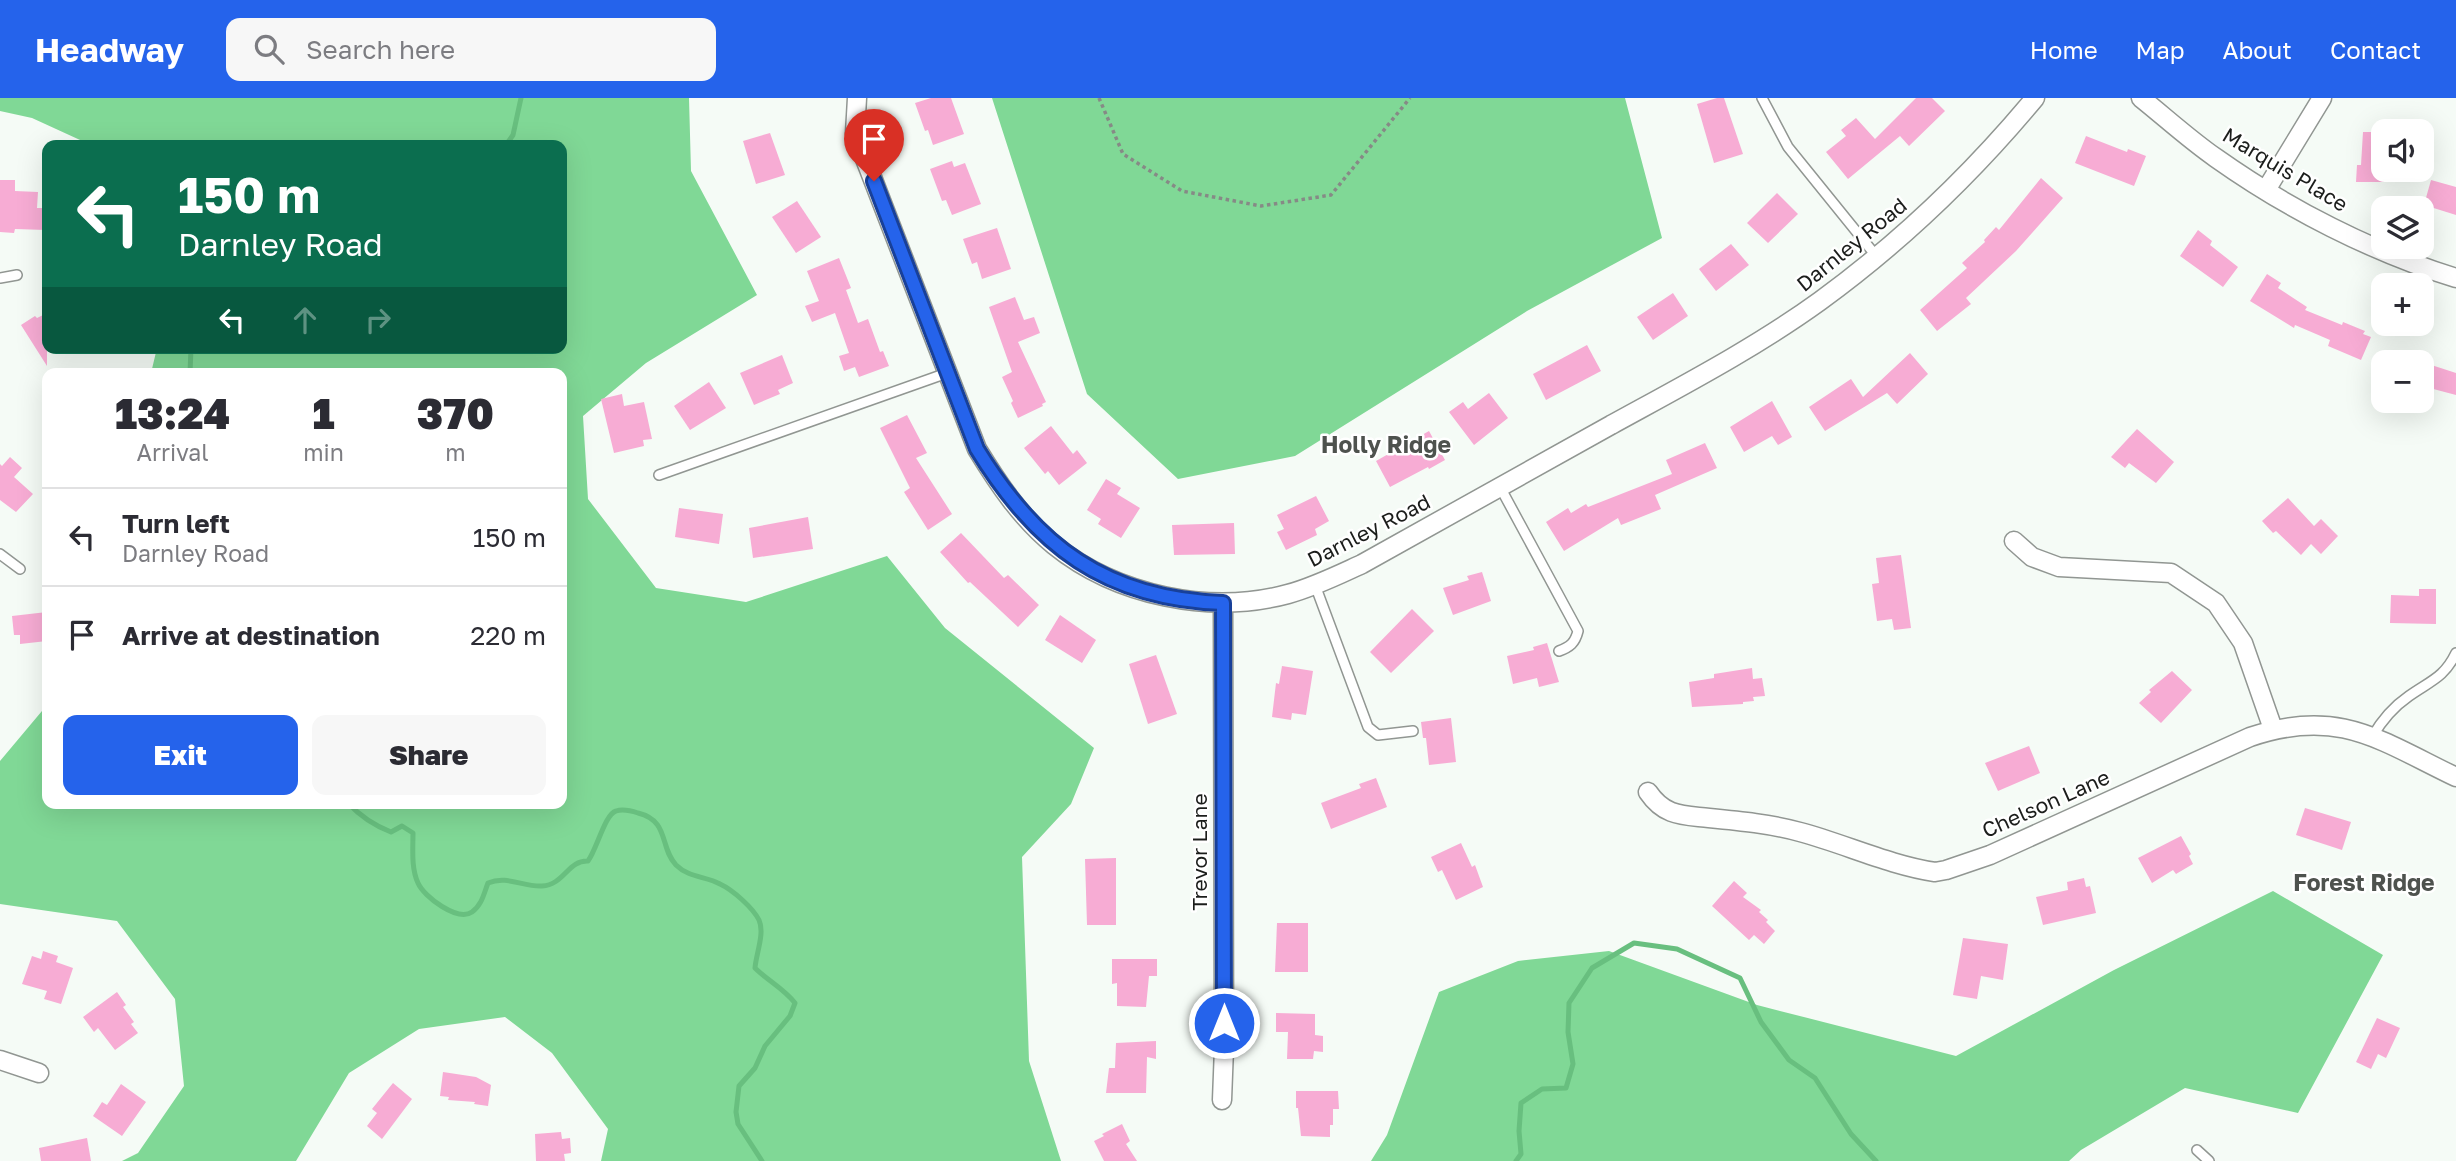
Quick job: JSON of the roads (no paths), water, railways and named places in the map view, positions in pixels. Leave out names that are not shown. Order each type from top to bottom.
[{"type":"street","name":"Darnley Road","points":[[857,98],[855,133],[977,449],[1001,488],[1025,517],[1052,543],[1102,575],[1165,596],[1223,603],[1255,601],[1288,594],[1362,564],[1665,396],[1786,324],[1877,257],[1955,187],[2002,138],[2035,98]]},
{"type":"street","name":"Marquis Place","points":[[2141,98],[2216,158],[2266,190],[2317,219],[2376,247],[2456,278]]},
{"type":"street","points":[[2266,190],[2322,98]]},
{"type":"street","points":[[2014,541],[2032,557],[2059,567],[2171,573],[2216,603],[2243,643],[2273,729]]},
{"type":"street","name":"Trevor Lane","points":[[1222,1100],[1223,603]]},
{"type":"street","name":"Chelson Lane","points":[[1648,792],[1660,806],[1673,814],[1690,818],[1751,822],[1799,832],[1935,872],[1990,855],[2273,729],[2310,724],[2341,726],[2372,737],[2456,777]]},
{"type":"street","points":[[0,1060],[39,1073]]},
{"type":"lane","points":[[1762,98],[1788,147],[1877,257]]},
{"type":"lane","points":[[0,278],[17,275]]},
{"type":"lane","points":[[659,475],[947,373]]},
{"type":"lane","points":[[1500,487],[1578,631],[1576,640],[1569,648],[1559,652]]},
{"type":"lane","points":[[0,554],[20,569]]},
{"type":"lane","points":[[1315,585],[1368,727],[1378,735],[1413,731]]},
{"type":"lane","points":[[2372,737],[2394,707],[2434,681],[2446,670],[2456,653]]},
{"type":"lane","points":[[2197,1150],[2209,1161]]},
{"type":"waterway","points":[[510,140],[521,98]]},
{"type":"waterway","points":[[190,368],[191,354]]},
{"type":"waterway","points":[[355,809],[368,820],[391,832],[402,826],[413,833],[414,871],[421,889],[434,901],[458,914],[472,912],[478,906],[488,883],[502,880],[542,886],[556,882],[575,864],[588,861],[608,818],[616,811],[636,812],[655,822],[676,865],[686,872],[715,881],[752,910],[761,925],[755,968],[795,1003],[790,1016],[765,1046],[755,1068],[739,1086],[736,1112],[738,1124],[762,1161]]},
{"type":"waterway","points":[[1516,1161],[1521,1154],[1521,1103],[1542,1089],[1566,1088],[1573,1064],[1568,1032],[1569,1003],[1592,968],[1634,943],[1677,949],[1740,978],[1761,1022],[1789,1060],[1815,1078],[1851,1134],[1876,1161]]},
{"type":"district","name":"Holly Ridge","points":[[1386,445]]},
{"type":"district","name":"Forest Ridge","points":[[2364,883]]}]
